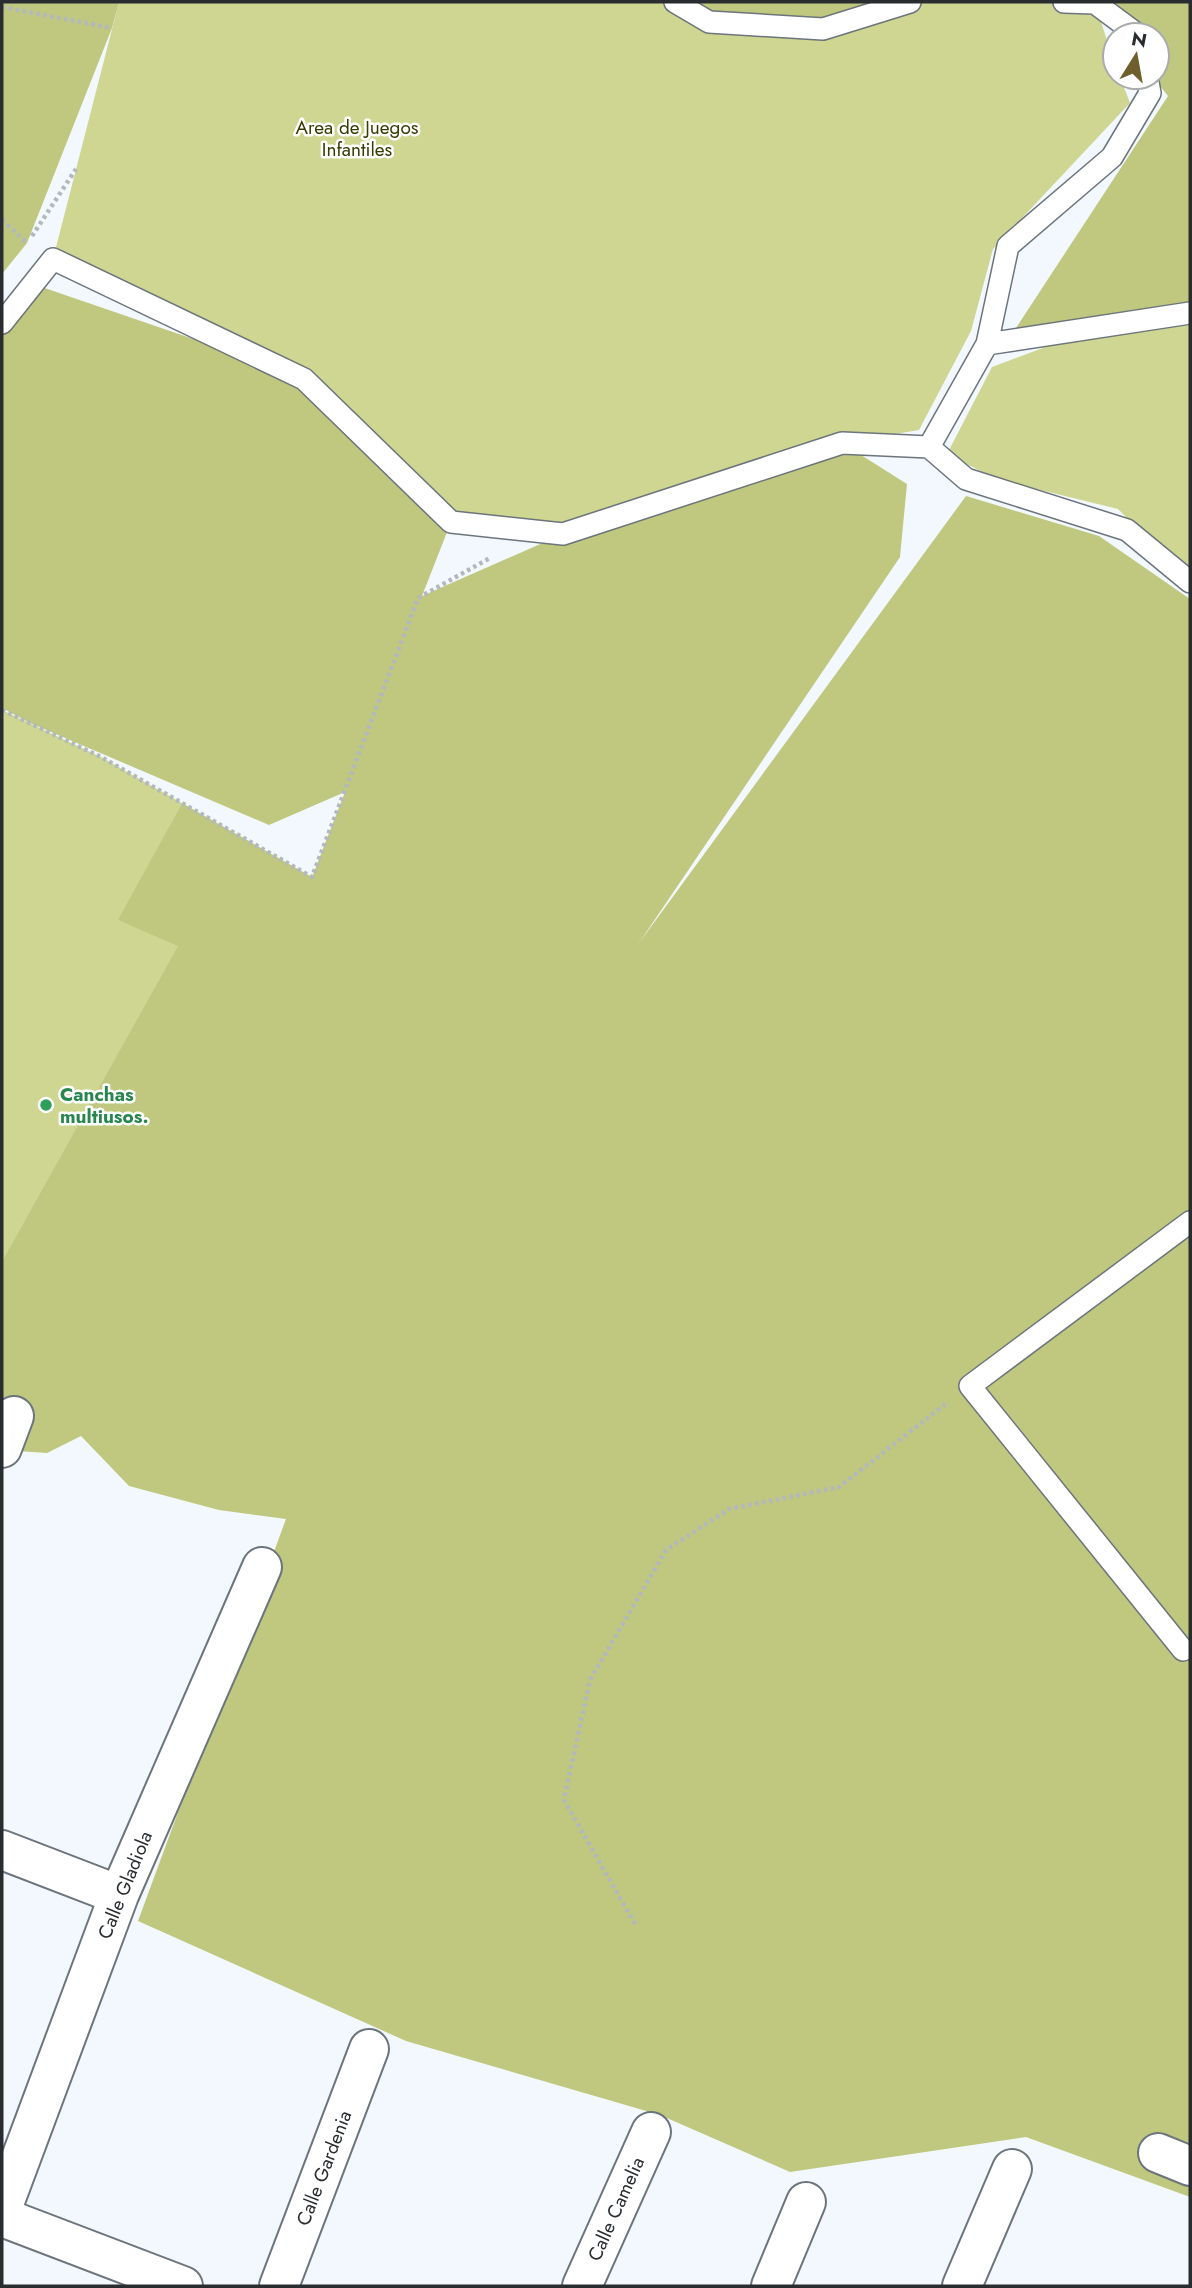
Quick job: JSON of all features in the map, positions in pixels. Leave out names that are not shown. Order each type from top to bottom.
[{"type":"street","name":"Calle Gladiola","points":[[2,2209],[120,1895],[262,1567]]},
{"type":"street","points":[[2,1850],[120,1895]]},
{"type":"street","name":"Calle Gardenia","points":[[279,2286],[369,2049]]},
{"type":"street","name":"Calle Camelia","points":[[582,2286],[651,2132]]},
{"type":"street","points":[[962,2286],[1012,2169]]},
{"type":"street","points":[[771,2286],[806,2203]]},
{"type":"street","points":[[2,2217],[183,2286]]},
{"type":"lane","points":[[675,2],[709,22],[823,29],[910,2]]},
{"type":"lane","points":[[1064,2],[1094,3],[1119,21]]},
{"type":"lane","points":[[929,447],[987,344],[1008,246],[1112,157],[1150,91]]},
{"type":"lane","points":[[2,324],[53,259],[304,379],[451,522],[563,534],[842,443],[929,447],[966,479],[1127,530],[1190,582]]},
{"type":"lane","points":[[987,344],[1190,313]]},
{"type":"lane","points":[[1183,1650],[970,1386],[1190,1222]]},
{"type":"path","points":[[2,7],[112,29]]},
{"type":"path","points":[[2,220],[27,243],[76,169]]},
{"type":"path","points":[[2,710],[102,757],[312,877],[418,598],[485,559],[498,555]]},
{"type":"path","points":[[635,1924],[565,1800],[590,1680],[666,1550],[729,1509],[839,1487],[970,1386]]},
{"type":"green space","points":[[2,2],[119,2],[112,28],[27,243],[2,274]]},
{"type":"green space","name":"Area de Juegos Infantiles","points":[[119,2],[1095,3],[1101,22],[1101,91],[1125,91],[1130,103],[993,249],[971,331],[919,430],[842,443],[563,534],[451,522],[304,379],[53,259]]},
{"type":"green space","points":[[675,2],[910,2],[823,29],[709,22]]},
{"type":"green space","points":[[1064,2],[1190,2],[1190,304],[1012,334],[1168,96],[1164,91],[1171,91],[1171,21],[1109,21],[1095,3]]},
{"type":"green space","points":[[33,284],[287,371],[451,522],[422,596],[563,534],[842,443],[907,484],[900,557],[639,943],[966,496],[1099,536],[1190,599],[1190,2197],[1026,2137],[790,2172],[660,2115],[406,2041],[138,1921],[286,1519],[219,1510],[129,1486],[81,1436],[47,1453],[2,1450],[2,1261],[178,946],[118,920],[182,803],[312,877],[345,792],[269,825],[30,723],[2,708],[2,327]]},
{"type":"green space","points":[[1190,325],[1190,581],[1118,509],[996,479],[947,454],[992,367],[1064,340]]},
{"type":"green space","points":[[2,710],[101,757],[182,803],[119,920],[179,945],[2,1261]]},
{"type":"place","name":"Canchas multiusos.","points":[[46,1105]]}]
